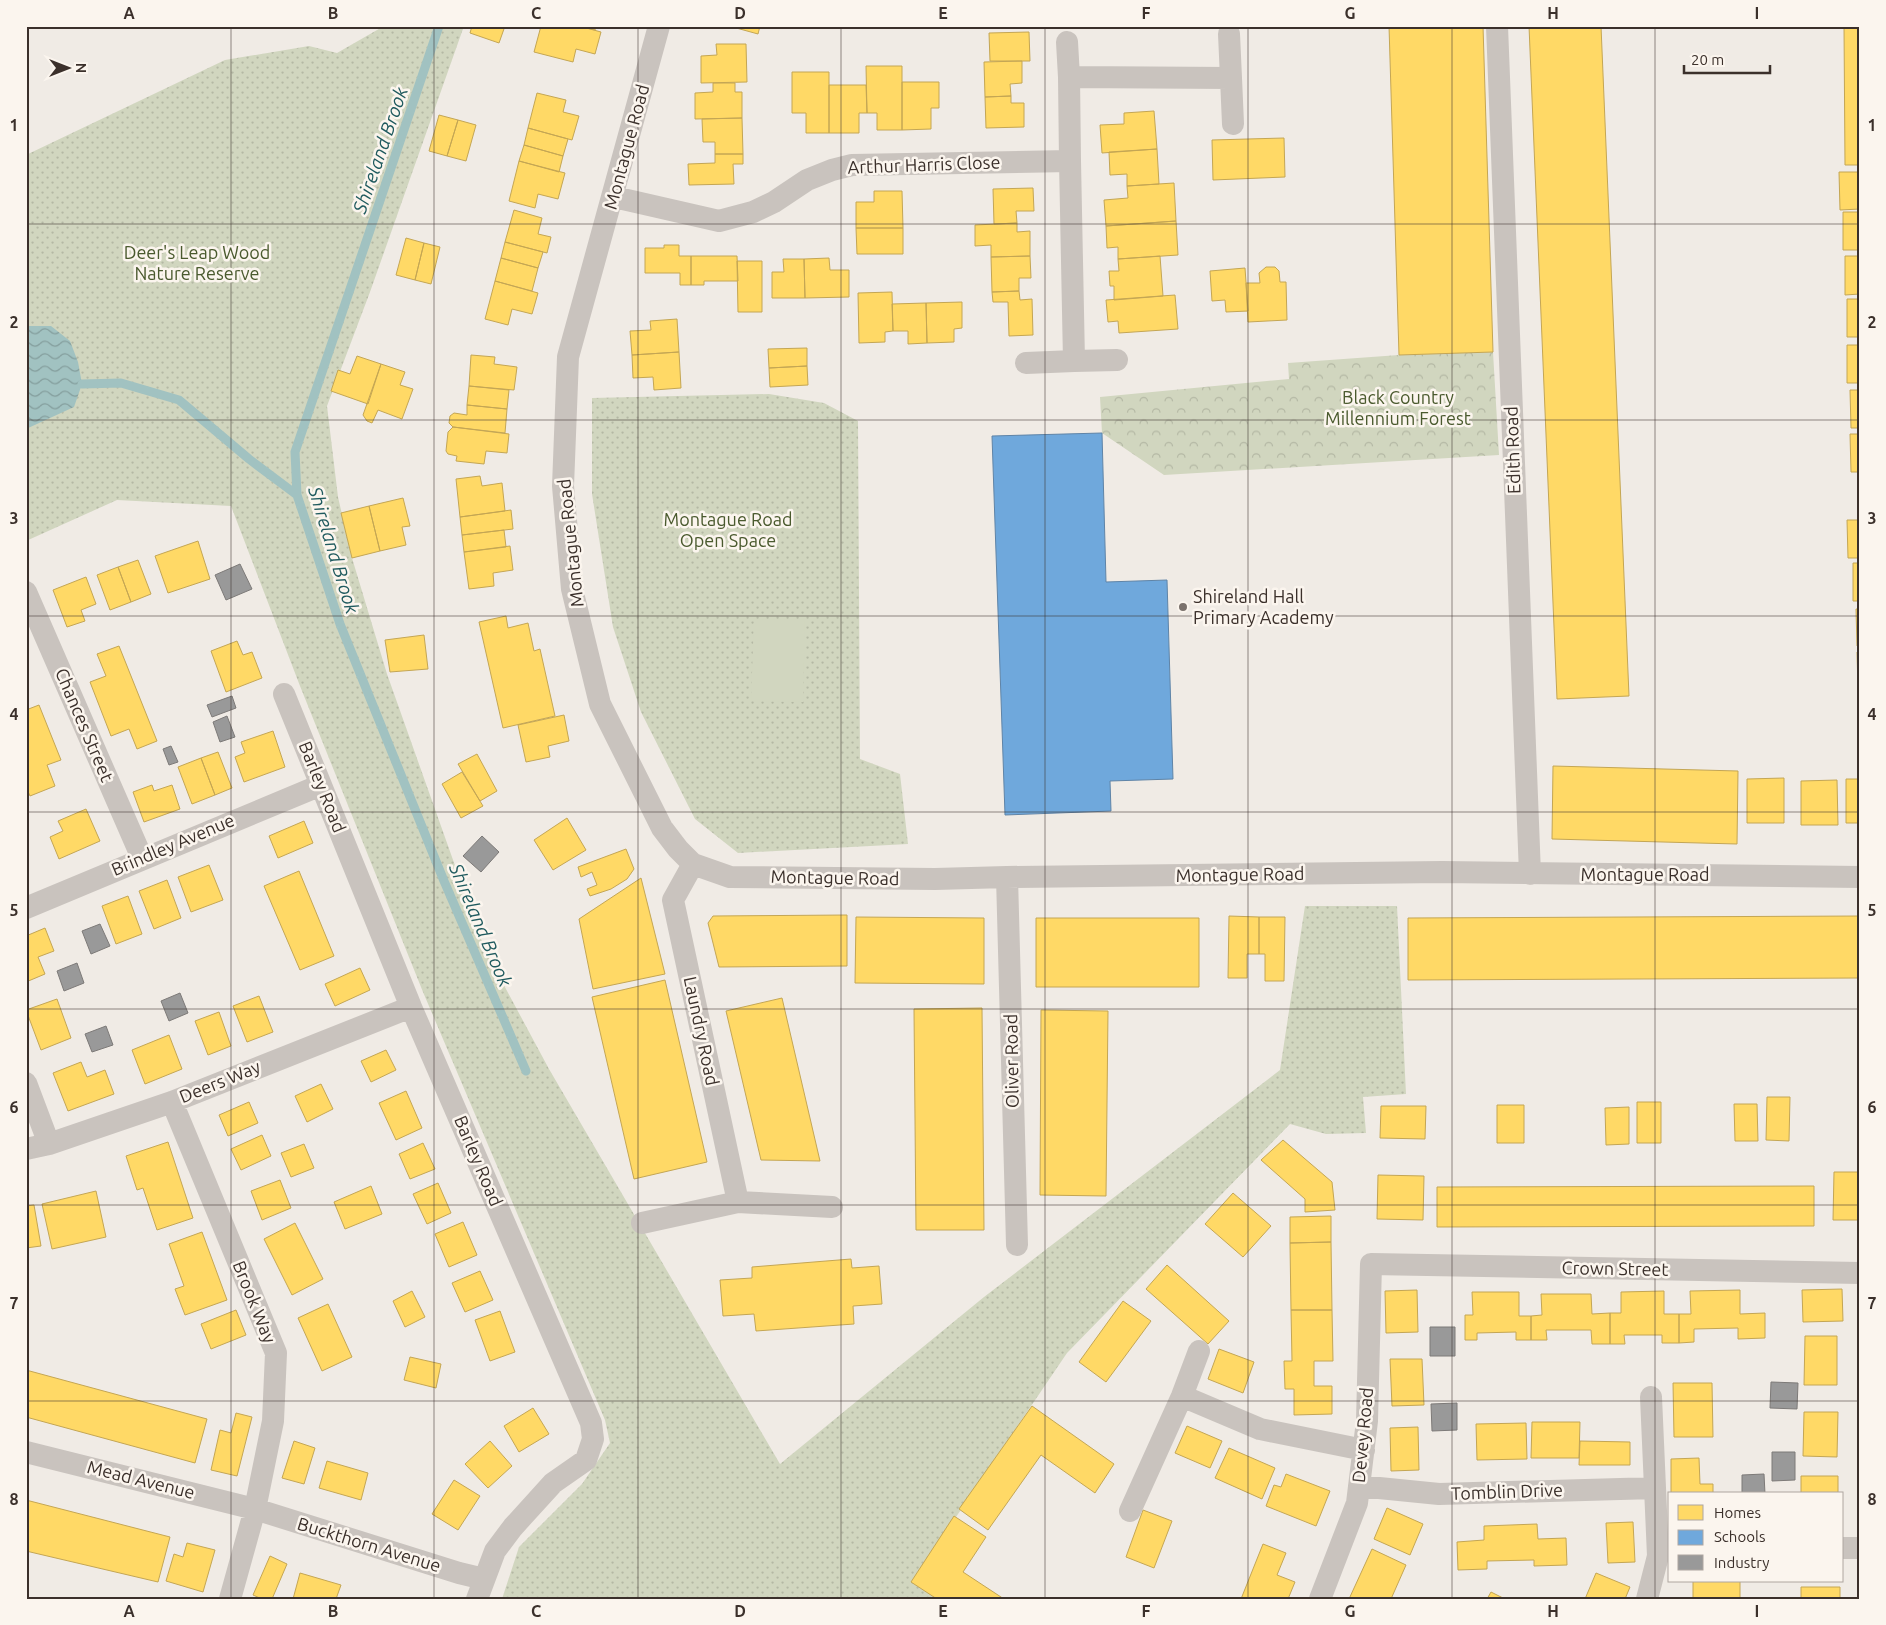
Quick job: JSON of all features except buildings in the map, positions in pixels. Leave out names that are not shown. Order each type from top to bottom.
[{"type":"street","name":"Montague Road","points":[[659,26],[614,197],[568,357],[563,486],[572,589],[600,704],[662,828],[678,849],[693,864],[730,878],[935,880],[1007,877],[1432,872],[1860,877]]},
{"type":"street","name":"Edith Road","points":[[1497,26],[1530,874]]},
{"type":"street","points":[[1229,34],[1233,124]]},
{"type":"street","points":[[1067,42],[1074,361]]},
{"type":"street","points":[[1069,77],[1231,78]]},
{"type":"street","name":"Arthur Harris Close","points":[[614,197],[719,221],[753,212],[774,202],[807,180],[832,170],[852,165],[1070,161]]},
{"type":"street","points":[[1026,363],[1117,360]]},
{"type":"street","name":"Chances Street","points":[[26,592],[142,858]]},
{"type":"street","name":"Barley Road","points":[[284,694],[411,1007],[590,1423],[594,1439],[586,1460],[553,1483],[494,1551],[481,1589]]},
{"type":"street","name":"Brindley Avenue","points":[[26,908],[321,784]]},
{"type":"street","name":"Laundry Road","points":[[693,864],[673,900],[738,1202]]},
{"type":"street","name":"Oliver Road","points":[[1007,877],[1016,1244]]},
{"type":"street","name":"Deers Way","points":[[26,1149],[49,1144],[172,1102],[411,1007]]},
{"type":"street","points":[[26,1083],[49,1144]]},
{"type":"street","name":"Brook Way","points":[[172,1102],[276,1353],[273,1421],[255,1509],[230,1599]]},
{"type":"street","points":[[642,1222],[738,1202],[832,1207]]},
{"type":"street","name":"Crown Street","points":[[1371,1264],[1860,1273]]},
{"type":"street","name":"Devey Road","points":[[1320,1599],[1357,1503],[1367,1421],[1371,1264]]},
{"type":"street","points":[[1130,1511],[1182,1396],[1198,1351]]},
{"type":"street","points":[[1182,1396],[1260,1429],[1364,1450]]},
{"type":"street","points":[[1647,1599],[1663,1536],[1655,1488],[1651,1397]]},
{"type":"street","name":"Mead Avenue","points":[[26,1452],[255,1509]]},
{"type":"street","name":"Tomblin Drive","points":[[1359,1486],[1439,1494],[1655,1488]]},
{"type":"street","name":"Buckthorn Avenue","points":[[255,1509],[460,1574],[481,1589]]},
{"type":"street","points":[[1844,1548],[1860,1548]]},
{"type":"green space","name":"Deer's Leap Wood Nature Reserve","points":[[384,26],[464,26],[370,292],[327,406],[338,497],[352,558],[387,674],[485,950],[549,1069],[780,1464],[984,1297],[1280,1070],[1305,906],[1397,906],[1406,1094],[1363,1097],[1366,1133],[1326,1134],[1290,1124],[1067,1353],[912,1582],[938,1599],[502,1599],[519,1547],[582,1484],[610,1443],[605,1420],[423,992],[300,686],[231,506],[117,500],[26,541],[26,155],[225,60],[309,46],[337,53]]},
{"type":"green space","name":"Black Country Millennium Forest","points":[[1493,352],[1499,455],[1164,475],[1102,433],[1100,397],[1289,379],[1288,363],[1399,355]]},
{"type":"green space","name":"Montague Road Open Space","points":[[769,394],[824,403],[858,421],[860,759],[900,774],[908,844],[738,853],[695,819],[641,712],[613,627],[592,494],[592,398]]},
{"type":"green space","points":[[754,619],[805,620],[803,702],[751,701]]},
{"type":"water","points":[[26,326],[51,326],[70,341],[78,362],[82,384],[74,407],[26,429]]},
{"type":"waterway","name":"Shireland Brook","points":[[439,26],[295,452],[297,495],[340,624],[444,881],[526,1071]]},
{"type":"waterway","points":[[82,384],[121,383],[179,400],[249,459],[297,495]]},
{"type":"place","name":"Shireland Hall Primary Academy","points":[[1183,607]]}]
